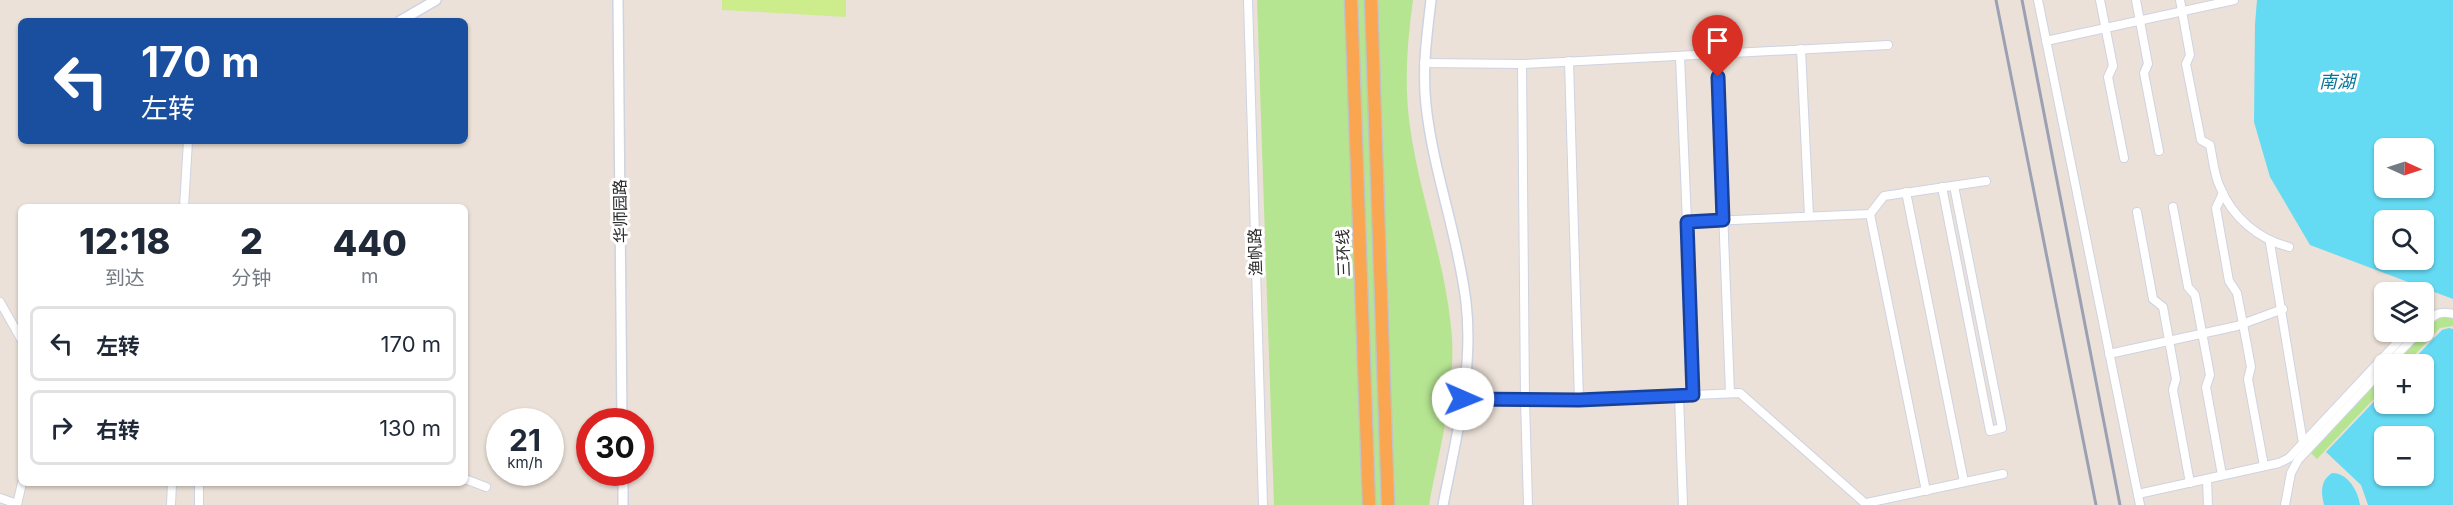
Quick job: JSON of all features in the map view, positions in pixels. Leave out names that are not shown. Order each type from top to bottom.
[{"type":"highway","name":"三环线","points":[[1351,0],[1369,505]]},
{"type":"highway","points":[[1371,0],[1388,505]]},
{"type":"street","points":[[405,18],[436,0]]},
{"type":"street","name":"华师园路","points":[[618,0],[622,408]]},
{"type":"street","name":"渔帆路","points":[[1248,0],[1263,505]]},
{"type":"street","points":[[1431,0],[1424,63],[1426,102],[1431,141],[1466,302],[1467,348],[1463,399],[1443,505]]},
{"type":"street","points":[[2038,0],[2140,505]]},
{"type":"street","points":[[2100,0],[2113,66],[2108,77],[2124,158]]},
{"type":"street","points":[[2136,0],[2148,64],[2144,73],[2159,151]]},
{"type":"street","points":[[2180,0],[2190,55],[2186,64],[2201,140],[2210,146],[2219,185],[2230,207],[2244,222],[2271,243],[2289,247]]},
{"type":"street","points":[[2046,42],[2234,0]]},
{"type":"street","points":[[1424,63],[1522,64],[1888,45]]},
{"type":"street","points":[[1801,49],[1809,216]]},
{"type":"street","points":[[1717,54],[1730,393]]},
{"type":"street","points":[[1680,56],[1693,395]]},
{"type":"street","points":[[1569,61],[1579,400]]},
{"type":"street","points":[[1522,64],[1528,505]]},
{"type":"street","points":[[184,204],[188,144]]},
{"type":"street","points":[[1926,491],[1870,214],[1884,196],[1986,181]]},
{"type":"street","points":[[1942,187],[1990,430],[2002,428],[1954,186]]},
{"type":"street","points":[[1906,192],[1965,482]]},
{"type":"street","points":[[2223,193],[2216,208],[2229,281],[2237,293],[2243,324],[2251,367],[2248,380],[2265,466]]},
{"type":"street","points":[[2173,207],[2188,287],[2195,295],[2210,375],[2205,387],[2222,475]]},
{"type":"street","points":[[2137,212],[2153,299],[2163,306],[2176,380],[2173,390],[2190,483]]},
{"type":"street","points":[[1687,222],[1870,214]]},
{"type":"street","points":[[2271,243],[2303,443]]},
{"type":"street","points":[[1963,294],[1975,292]]},
{"type":"street","points":[[0,302],[18,334]]},
{"type":"street","points":[[2109,354],[2243,324],[2283,309]]},
{"type":"street","points":[[2434,315],[2443,311],[2453,314]]},
{"type":"street","points":[[2138,494],[2279,463],[2289,458],[2398,342]]},
{"type":"street","points":[[2398,354],[2409,342]]},
{"type":"street","points":[[2285,505],[2291,473],[2298,460],[2374,379]]},
{"type":"street","points":[[1463,399],[1579,400],[1740,393],[1867,504],[2003,474]]},
{"type":"street","points":[[1679,396],[1683,505]]},
{"type":"street","points":[[2207,478],[2208,505]]},
{"type":"street","points":[[468,480],[486,487]]},
{"type":"street","points":[[0,498],[17,505],[21,486]]},
{"type":"street","points":[[171,505],[172,486]]},
{"type":"street","points":[[199,486],[199,505]]},
{"type":"street","points":[[622,486],[623,505]]},
{"type":"green space","points":[[722,0],[846,0],[846,17],[722,10]]},
{"type":"green space","points":[[1257,0],[1413,0],[1407,64],[1410,127],[1445,285],[1452,338],[1449,401],[1429,505],[1274,505]]},
{"type":"green space","points":[[2441,317],[2453,318],[2453,326],[2440,328],[2434,334],[2435,320]]},
{"type":"green space","points":[[2414,342],[2427,342],[2415,354],[2403,354]]},
{"type":"green space","points":[[2374,386],[2374,399],[2317,459],[2311,453]]},
{"type":"water","name":"南湖","points":[[2257,0],[2453,0],[2453,299],[2434,292],[2434,282],[2408,282],[2376,270],[2434,270],[2434,210],[2374,210],[2374,269],[2310,245],[2270,177],[2254,122]]},
{"type":"water","points":[[2453,329],[2453,505],[2368,505],[2361,485],[2326,452],[2374,402],[2374,414],[2434,414],[2434,354],[2419,354],[2430,342],[2434,342],[2434,338],[2442,330]]},
{"type":"water","points":[[2332,473],[2347,479],[2357,494],[2360,505],[2324,505],[2322,487]]},
{"type":"railway","points":[[1996,0],[2096,505]]},
{"type":"railway","points":[[2022,0],[2120,505]]},
{"type":"route","points":[[1463,399],[1579,400],[1693,395],[1687,222],[1723,220],[1718,77]]}]
